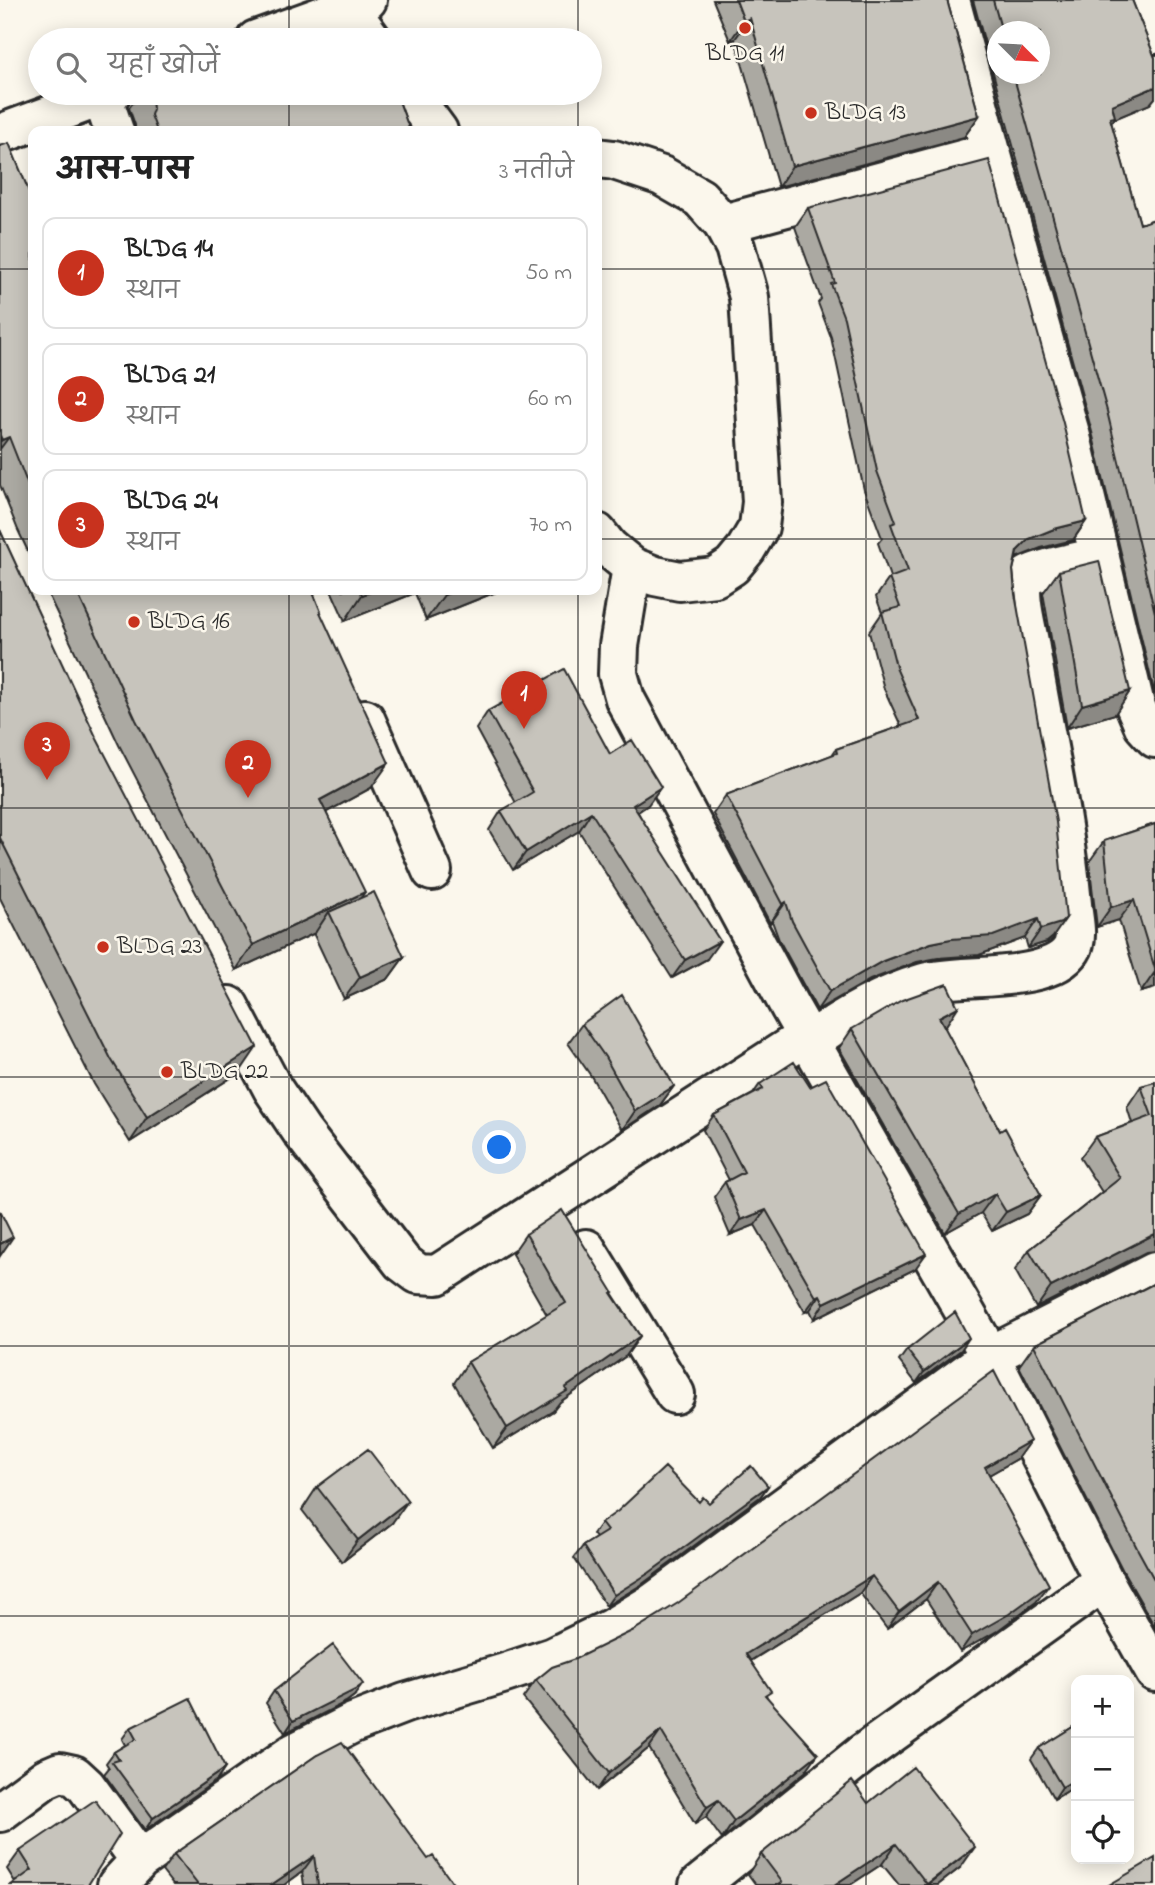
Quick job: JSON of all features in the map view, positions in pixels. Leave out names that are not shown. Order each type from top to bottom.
[{"type":"street","points":[[950,0],[1070,437],[1135,705],[1144,726],[1155,738]]},
{"type":"street","points":[[1145,0],[1155,34]]},
{"type":"street","points":[[290,28],[358,4],[367,28]]},
{"type":"street","points":[[0,134],[77,105]]},
{"type":"street","points":[[108,105],[113,126]]},
{"type":"street","points":[[420,105],[434,126]]},
{"type":"street","points":[[723,224],[991,152]]},
{"type":"street","points":[[602,159],[662,176],[700,198],[723,224],[735,247],[748,297],[762,502],[759,527],[746,549],[732,566],[715,578],[680,581],[654,576],[632,567],[602,539]]},
{"type":"street","points":[[215,978],[272,1089],[302,1132],[402,1262],[418,1274],[437,1275],[839,1020],[925,983],[1016,974],[1050,966],[1065,957],[1072,948],[1075,935],[1068,864],[1034,673],[1022,582],[1037,572],[1100,557]]},
{"type":"street","points":[[632,567],[619,646],[618,674],[625,699],[809,1039],[990,1356],[1104,1581],[1155,1672]]},
{"type":"street","points":[[352,692],[432,871]]},
{"type":"street","points":[[555,1200],[675,1394]]},
{"type":"street","points":[[0,1812],[46,1778],[60,1772],[74,1775],[86,1786],[129,1872],[294,1753],[353,1723],[405,1703],[553,1657],[612,1628],[653,1603],[990,1356],[1155,1272]]},
{"type":"street","points":[[699,1885],[861,1755],[1104,1581]]},
{"type":"building","points":[[736,0],[947,0],[979,116],[792,166],[750,18],[744,21]]},
{"type":"building","points":[[993,0],[1132,0],[1155,58],[1155,87],[1112,105],[1115,117],[1110,118],[1140,224],[1155,219],[1155,613],[1107,411],[1016,84],[1050,84],[1050,21],[999,21]]},
{"type":"building","points":[[153,105],[400,105],[408,126],[155,126],[151,115]]},
{"type":"building","points":[[9,143],[28,189],[28,485],[9,437],[2,440],[0,435],[0,146]]},
{"type":"building","points":[[989,160],[1063,423],[1086,521],[1029,539],[1017,551],[1013,570],[1056,822],[1066,918],[1061,923],[1041,929],[1038,919],[993,936],[931,943],[883,961],[830,991],[792,921],[786,902],[783,904],[726,795],[837,753],[836,749],[919,720],[897,670],[882,612],[900,607],[889,578],[908,571],[891,524],[896,522],[877,471],[844,318],[831,284],[835,283],[808,208]]},
{"type":"building","points":[[0,530],[97,739],[257,1047],[147,1117],[111,1059],[0,838]]},
{"type":"building","points":[[1099,561],[1130,691],[1082,705],[1059,571]]},
{"type":"building","points":[[78,595],[314,595],[389,763],[320,800],[365,892],[253,945],[136,720]]},
{"type":"building","points":[[564,669],[610,754],[632,740],[661,787],[633,805],[720,941],[685,960],[591,812],[526,852],[501,811],[533,792],[488,711]]},
{"type":"building","points":[[1155,824],[1155,969],[1134,900],[1111,907],[1104,841]]},
{"type":"building","points":[[374,892],[404,957],[360,977],[329,912]]},
{"type":"building","points":[[947,984],[958,1007],[939,1017],[1000,1131],[1005,1128],[1041,1195],[1006,1212],[995,1194],[959,1214],[852,1029],[902,1000]]},
{"type":"building","points":[[622,995],[674,1086],[635,1111],[605,1057],[582,1024]]},
{"type":"building","points":[[794,1062],[810,1087],[826,1079],[926,1254],[824,1303],[820,1295],[816,1297],[766,1210],[741,1220],[725,1182],[744,1172],[714,1115],[763,1089],[760,1084]]},
{"type":"building","points":[[1155,1082],[1155,1234],[1051,1287],[1029,1250],[1120,1178],[1095,1137],[1152,1116],[1141,1086]]},
{"type":"building","points":[[562,1210],[640,1336],[565,1388],[567,1391],[507,1428],[468,1362],[566,1303],[526,1234]]},
{"type":"building","points":[[0,1211],[13,1237],[0,1244]]},
{"type":"building","points":[[1155,1283],[1155,1581],[1034,1345]]},
{"type":"building","points":[[955,1312],[969,1338],[924,1372],[907,1350]]},
{"type":"building","points":[[994,1371],[1030,1441],[985,1467],[1049,1585],[1009,1614],[972,1635],[938,1582],[899,1612],[872,1576],[746,1654],[771,1691],[765,1695],[818,1754],[734,1821],[718,1800],[707,1807],[661,1731],[609,1773],[536,1680],[552,1667],[575,1659],[634,1630],[678,1603]]},
{"type":"building","points":[[368,1449],[408,1501],[358,1540],[317,1487]]},
{"type":"building","points":[[751,1466],[768,1486],[649,1573],[614,1595],[583,1546],[607,1531],[601,1523],[618,1511],[665,1467],[699,1502],[703,1497],[709,1503]]},
{"type":"building","points":[[333,1645],[363,1684],[293,1721],[274,1691]]},
{"type":"building","points":[[190,1698],[225,1768],[153,1818],[112,1762],[119,1760],[114,1752],[136,1739],[130,1728]]},
{"type":"building","points":[[1071,1728],[1071,1782],[1062,1787],[1039,1748]]},
{"type":"building","points":[[342,1742],[428,1859],[433,1856],[454,1885],[318,1885],[314,1856],[271,1885],[198,1885],[174,1854],[317,1755]]},
{"type":"building","points":[[913,1767],[975,1847],[927,1884],[896,1844],[834,1885],[778,1885],[782,1882],[761,1854],[852,1781],[868,1803]]},
{"type":"building","points":[[95,1800],[120,1834],[88,1885],[11,1885],[32,1870],[20,1851]]},
{"type":"building","points":[[1155,1858],[1155,1885],[1109,1885]]},
{"type":"place","name":"BLDG 11","points":[[745,28]]},
{"type":"place","name":"BLDG 13","points":[[811,113]]},
{"type":"place","name":"BLDG 16","points":[[134,622]]},
{"type":"place","name":"BLDG 14","points":[[524,729]]},
{"type":"place","name":"BLDG 24","points":[[47,780]]},
{"type":"place","name":"BLDG 21","points":[[248,798]]},
{"type":"place","name":"BLDG 23","points":[[103,947]]},
{"type":"place","name":"BLDG 22","points":[[167,1072]]}]
